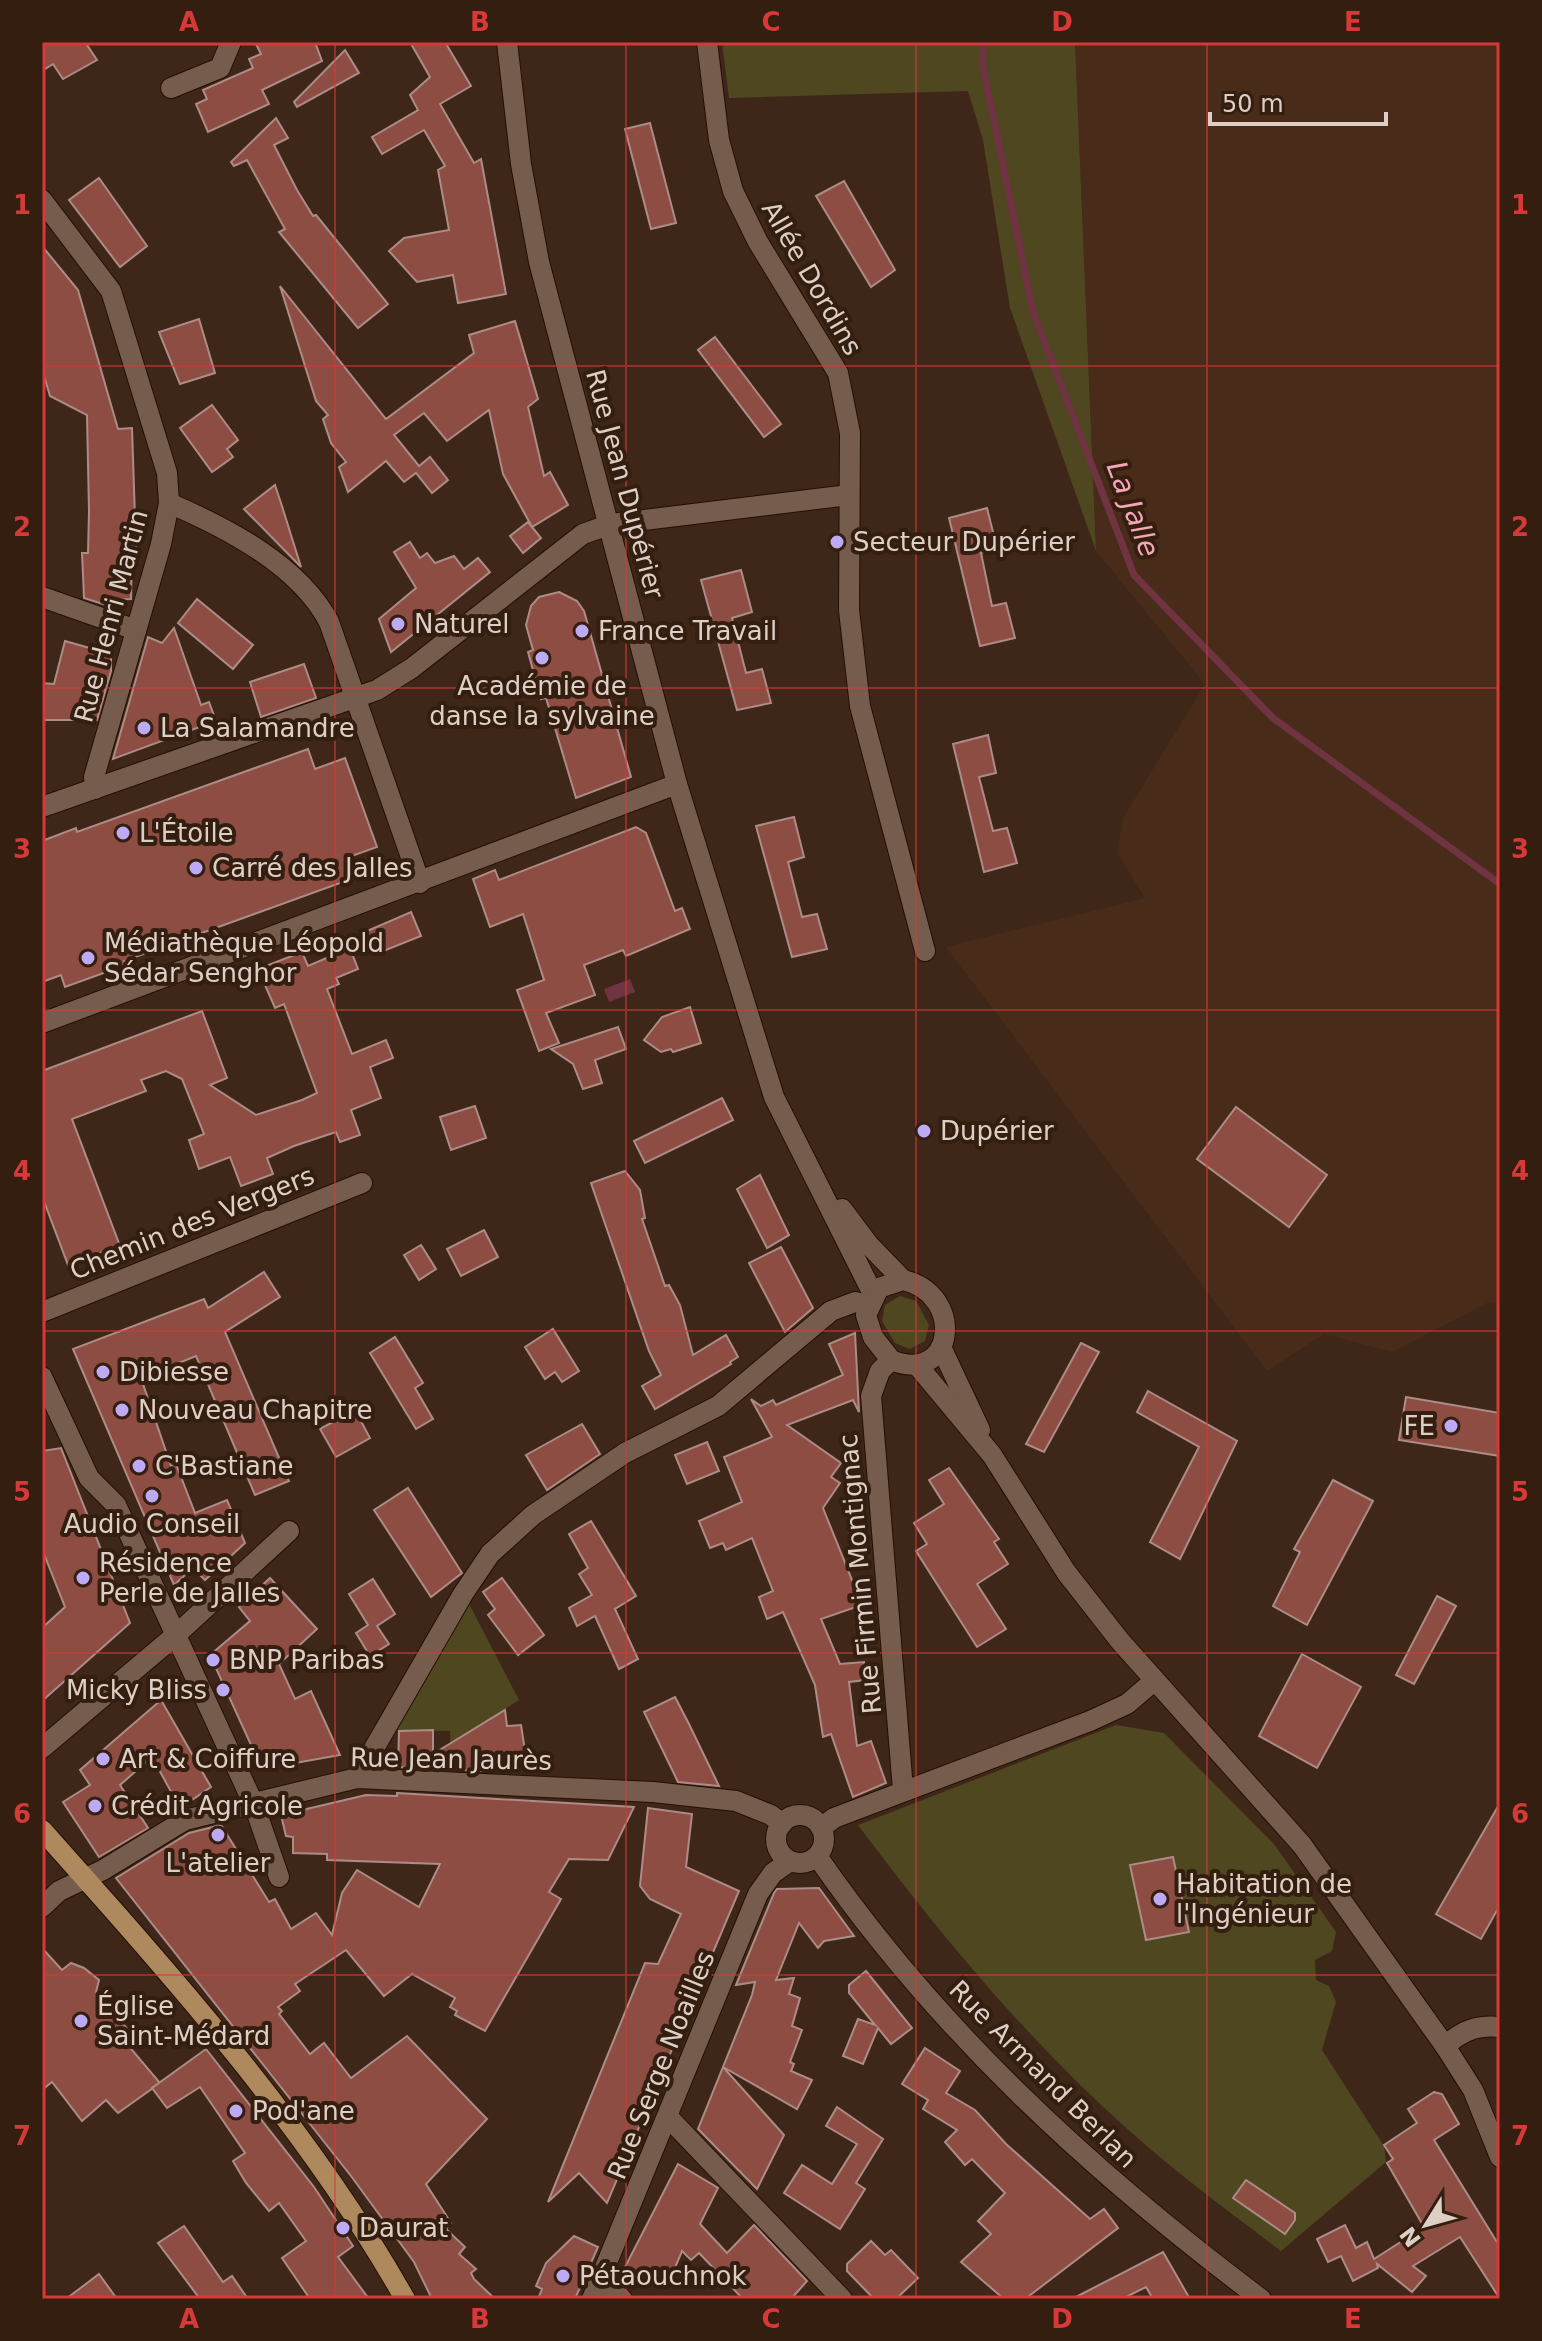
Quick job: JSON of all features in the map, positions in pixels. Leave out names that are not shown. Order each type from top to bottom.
[{"type":"main road","points":[[42,1830],[290,2122],[373,2242],[405,2299]]},
{"type":"street","points":[[171,88],[220,68],[231,42]]},
{"type":"street","name":"Rue Jean Dupérier","points":[[507,42],[521,164],[539,262],[611,524],[677,784],[774,1097],[871,1299]]},
{"type":"street","name":"Allée Dordins","points":[[707,42],[719,140],[733,191],[758,242],[838,373],[850,433],[849,610],[860,706],[925,951]]},
{"type":"street","name":"Rue Henri Martin","points":[[42,200],[111,291],[167,473],[169,503],[94,777],[95,789]]},
{"type":"street","points":[[42,807],[377,690],[412,668],[558,550],[583,534],[611,524],[849,495]]},
{"type":"street","points":[[169,503],[247,545],[306,587],[329,622],[420,883]]},
{"type":"street","points":[[42,597],[136,630]]},
{"type":"street","points":[[42,1023],[677,784]]},
{"type":"street","name":"Rue Jean Dupérier","points":[[804,1158],[869,1245],[903,1280]]},
{"type":"street","name":"Chemin des Vergers","points":[[42,1312],[362,1183]]},
{"type":"street","points":[[357,1778],[463,1594],[490,1554],[533,1515],[625,1453],[718,1406],[831,1311],[871,1299],[885,1284],[903,1280],[924,1288],[939,1306],[947,1333],[941,1347],[931,1358],[917,1365],[891,1360],[868,1326],[871,1299]]},
{"type":"street","points":[[941,1347],[992,1455],[1066,1572],[1154,1681],[1302,1845],[1473,2090],[1500,2157]]},
{"type":"street","name":"Rue Firmin Montignac","points":[[891,1360],[880,1371],[871,1396],[903,1790]]},
{"type":"street","points":[[917,1365],[992,1455]]},
{"type":"street","points":[[42,1377],[89,1478],[116,1505],[254,1805],[279,1877]]},
{"type":"street","points":[[42,1748],[177,1634],[289,1531]]},
{"type":"street","points":[[821,1828],[834,1818],[903,1790],[1090,1721],[1127,1704],[1154,1681]]},
{"type":"street","name":"Rue Jean Jaurès","points":[[42,1907],[59,1891],[185,1820],[357,1778],[667,1793],[736,1801],[771,1815],[782,1824]]},
{"type":"street","points":[[803,1816],[821,1828],[824,1841],[817,1856],[806,1862],[790,1861],[777,1845],[782,1824],[803,1816]]},
{"type":"street","name":"Rue Armand Berlan","points":[[817,1856],[935,2008],[1047,2122],[1161,2223],[1261,2299]]},
{"type":"street","name":"Rue Serge Noailles","points":[[592,2299],[758,1894],[773,1873],[790,1861]]},
{"type":"street","points":[[1445,2046],[1459,2034],[1475,2027],[1500,2027]]},
{"type":"street","points":[[668,2117],[842,2299]]},
{"type":"street","points":[[601,2279],[622,2299]]},
{"type":"shaded area","points":[[722,42],[1075,42],[1096,551],[1010,308],[983,140],[968,91],[729,98]]},
{"type":"shaded area","points":[[1075,42],[1500,42],[1500,1303],[1489,1302],[1392,1352],[1324,1334],[1267,1371],[946,947],[1145,898],[1117,853],[1123,818],[1205,684],[1096,551]]},
{"type":"shaded area","points":[[630,979],[635,992],[609,1002],[604,989]]},
{"type":"shaded area","points":[[900,1296],[916,1301],[929,1325],[925,1341],[910,1349],[895,1343],[882,1321],[885,1305]]},
{"type":"shaded area","points":[[857,1505],[860,1533],[848,1534],[845,1506]]},
{"type":"shaded area","points":[[467,1600],[519,1700],[464,1735],[463,1767],[451,1767],[450,1731],[396,1730]]},
{"type":"shaded area","points":[[1116,1725],[1164,1733],[1274,1844],[1336,1932],[1332,1951],[1315,1960],[1316,1980],[1329,1986],[1336,2002],[1322,2050],[1384,2146],[1386,2162],[1281,2251],[1151,2150],[1058,2063],[954,1947],[858,1825]]},
{"type":"building","points":[[42,42],[85,42],[97,60],[63,79],[53,64],[42,71]]},
{"type":"building","points":[[255,42],[315,42],[322,61],[262,90],[269,104],[208,132],[196,104],[207,99],[203,90],[253,68],[249,59],[261,54]]},
{"type":"building","points":[[410,42],[445,42],[471,86],[440,104],[474,163],[481,159],[506,294],[458,303],[453,275],[417,282],[389,251],[404,238],[449,230],[438,170],[445,166],[424,130],[382,154],[372,137],[418,110],[410,95],[430,77]]},
{"type":"building","points":[[345,50],[359,73],[297,107],[294,102]]},
{"type":"building","points":[[276,118],[288,138],[274,145],[297,190],[313,216],[316,215],[388,304],[358,328],[279,232],[285,229],[247,160],[234,166],[231,162]]},
{"type":"building","points":[[650,123],[676,223],[651,229],[625,129]]},
{"type":"building","points":[[99,178],[147,246],[120,267],[69,200]]},
{"type":"building","points":[[844,181],[895,270],[871,287],[816,196]]},
{"type":"building","points":[[42,246],[78,290],[118,429],[132,428],[136,548],[132,548],[131,599],[112,600],[112,607],[84,598],[82,553],[88,553],[89,511],[87,415],[50,396],[42,369]]},
{"type":"building","points":[[280,286],[386,419],[474,353],[469,335],[515,321],[538,399],[528,407],[544,476],[550,472],[568,505],[532,527],[503,474],[489,410],[447,441],[424,413],[394,435],[419,466],[430,457],[448,480],[432,493],[416,473],[404,482],[386,461],[348,492],[339,467],[346,462],[331,443],[323,419],[328,415],[316,401]]},
{"type":"building","points":[[199,319],[215,373],[180,384],[159,332]]},
{"type":"building","points":[[715,337],[781,424],[764,437],[698,350]]},
{"type":"building","points":[[212,405],[238,440],[227,449],[233,457],[212,472],[180,428]]},
{"type":"building","points":[[275,485],[281,503],[301,567],[244,509]]},
{"type":"building","points":[[987,508],[997,548],[981,553],[992,606],[1006,603],[1015,638],[980,646],[949,518]]},
{"type":"building","points":[[528,522],[541,538],[523,553],[510,536]]},
{"type":"building","points":[[410,542],[420,558],[427,553],[435,563],[454,556],[464,569],[478,558],[490,572],[391,652],[379,619],[416,588],[394,552]]},
{"type":"building","points":[[741,570],[752,612],[732,618],[746,673],[762,669],[771,703],[737,710],[701,580]]},
{"type":"building","points":[[559,592],[577,601],[584,611],[631,777],[576,798],[546,698],[541,699],[528,652],[533,650],[526,625],[531,606],[539,597]]},
{"type":"building","points":[[197,599],[253,645],[233,669],[178,623]]},
{"type":"building","points":[[174,628],[201,705],[209,702],[216,721],[113,759],[148,637],[162,643]]},
{"type":"building","points":[[65,641],[111,654],[111,671],[97,720],[42,720],[42,683],[54,684]]},
{"type":"building","points":[[304,664],[316,698],[261,717],[250,682]]},
{"type":"building","points":[[988,735],[996,773],[979,777],[993,831],[1007,828],[1017,863],[984,872],[953,744]]},
{"type":"building","name":"Carré des Jalles","points":[[308,749],[315,769],[345,758],[377,847],[346,858],[354,878],[124,961],[126,965],[65,987],[61,975],[42,982],[42,841],[76,828],[77,832]]},
{"type":"building","points":[[794,817],[804,857],[788,862],[802,917],[817,914],[827,949],[792,957],[756,826]]},
{"type":"building","points":[[636,827],[646,833],[675,911],[682,908],[690,929],[626,956],[623,950],[584,965],[595,995],[546,1013],[559,1043],[539,1051],[517,990],[544,980],[523,914],[490,927],[473,879],[495,870],[499,880]]},
{"type":"building","points":[[411,912],[421,936],[376,954],[367,931]]},
{"type":"building","points":[[350,948],[358,969],[336,978],[339,984],[327,989],[352,1054],[386,1040],[393,1058],[370,1067],[381,1098],[351,1110],[360,1135],[340,1142],[336,1132],[294,1146],[267,1158],[273,1174],[241,1186],[230,1157],[199,1169],[189,1140],[204,1134],[182,1079],[166,1071],[141,1080],[146,1091],[72,1119],[120,1246],[68,1265],[42,1196],[42,1071],[202,1011],[227,1078],[210,1085],[256,1115],[302,1100],[317,1093],[284,1004],[275,1008],[258,969],[302,952],[308,966]]},
{"type":"building","points":[[690,1007],[701,1043],[673,1052],[671,1049],[661,1052],[644,1040],[662,1017]]},
{"type":"building","points":[[618,1027],[626,1049],[595,1060],[602,1083],[583,1089],[573,1064],[551,1049]]},
{"type":"building","points":[[722,1098],[733,1120],[645,1163],[634,1141]]},
{"type":"building","points":[[475,1106],[486,1138],[451,1150],[440,1117]]},
{"type":"building","points":[[1236,1107],[1327,1175],[1289,1227],[1197,1159]]},
{"type":"building","points":[[625,1171],[640,1190],[645,1218],[642,1219],[665,1286],[669,1285],[680,1305],[693,1355],[726,1335],[738,1357],[655,1409],[642,1386],[661,1375],[649,1351],[591,1183]]},
{"type":"building","points":[[760,1175],[789,1235],[767,1248],[737,1189]]},
{"type":"building","points":[[484,1230],[498,1257],[461,1276],[447,1249]]},
{"type":"building","points":[[421,1245],[436,1269],[419,1280],[404,1255]]},
{"type":"building","points":[[781,1247],[813,1308],[785,1332],[749,1263]]},
{"type":"building","points":[[264,1272],[280,1297],[225,1332],[289,1481],[255,1495],[196,1356],[141,1378],[171,1466],[176,1464],[195,1513],[227,1500],[245,1543],[205,1580],[193,1568],[174,1585],[73,1349],[204,1299],[208,1308]]},
{"type":"building","points":[[553,1329],[579,1371],[562,1382],[555,1372],[545,1379],[525,1347]]},
{"type":"building","points":[[855,1333],[859,1412],[853,1400],[787,1425],[841,1463],[831,1477],[840,1483],[823,1508],[862,1605],[821,1619],[840,1664],[864,1662],[866,1680],[849,1682],[857,1746],[871,1741],[886,1783],[853,1797],[831,1734],[823,1737],[815,1685],[783,1612],[767,1619],[759,1597],[773,1591],[752,1538],[726,1550],[723,1543],[710,1548],[699,1521],[742,1502],[724,1457],[772,1437],[751,1399],[761,1406],[773,1400],[776,1405],[843,1375],[829,1344]]},
{"type":"building","points":[[395,1337],[423,1383],[415,1388],[433,1419],[416,1429],[370,1353]]},
{"type":"building","points":[[1081,1343],[1099,1352],[1044,1452],[1026,1444]]},
{"type":"building","points":[[1148,1391],[1237,1441],[1180,1559],[1150,1542],[1199,1447],[1137,1412]]},
{"type":"building","name":"FE","points":[[1406,1397],[1500,1413],[1500,1456],[1399,1440]]},
{"type":"building","points":[[355,1410],[370,1438],[336,1457],[320,1429]]},
{"type":"building","points":[[582,1424],[600,1454],[547,1490],[526,1455]]},
{"type":"building","points":[[707,1442],[719,1471],[687,1484],[675,1455]]},
{"type":"building","name":"Résidence Perle de Jalles","points":[[61,1448],[130,1623],[42,1701],[42,1628],[65,1607],[42,1549],[42,1451]]},
{"type":"building","points":[[949,1468],[999,1539],[994,1542],[1008,1564],[977,1584],[1006,1629],[977,1647],[916,1551],[927,1544],[914,1523],[944,1504],[929,1480]]},
{"type":"building","points":[[1333,1480],[1373,1501],[1307,1625],[1273,1606],[1300,1552],[1294,1549]]},
{"type":"building","points":[[408,1488],[462,1573],[431,1597],[374,1510]]},
{"type":"building","points":[[591,1521],[636,1596],[615,1609],[638,1659],[619,1669],[595,1616],[577,1626],[569,1608],[592,1595],[579,1574],[588,1568],[569,1534]]},
{"type":"building","points":[[270,1578],[317,1629],[279,1664],[295,1699],[311,1691],[340,1755],[262,1769],[210,1655],[250,1621],[239,1607]]},
{"type":"building","points":[[502,1578],[544,1635],[518,1655],[488,1615],[495,1609],[483,1592]]},
{"type":"building","points":[[373,1579],[395,1614],[377,1626],[389,1644],[370,1656],[356,1633],[368,1625],[349,1594]]},
{"type":"building","points":[[1437,1596],[1456,1606],[1414,1684],[1396,1675]]},
{"type":"building","points":[[1302,1654],[1361,1687],[1317,1768],[1259,1736]]},
{"type":"building","points":[[675,1697],[719,1786],[678,1782],[644,1712]]},
{"type":"building","points":[[161,1700],[211,1787],[180,1808],[152,1757],[120,1785],[148,1828],[99,1857],[63,1802],[90,1785],[80,1770]]},
{"type":"building","points":[[505,1710],[507,1726],[521,1725],[526,1757],[483,1764],[483,1771],[398,1767],[399,1731],[433,1730],[433,1754]]},
{"type":"building","points":[[397,1793],[634,1807],[608,1860],[569,1859],[549,1892],[561,1899],[485,2031],[455,2015],[457,2011],[450,2007],[455,1998],[412,1974],[384,1996],[346,1950],[295,1984],[300,1991],[278,2007],[282,2011],[279,2014],[310,2054],[324,2043],[351,2078],[407,2036],[487,2119],[426,2184],[451,2223],[446,2229],[465,2247],[459,2254],[476,2269],[471,2273],[474,2279],[495,2299],[432,2299],[414,2262],[351,2176],[116,1878],[189,1833],[221,1825],[269,1902],[275,1899],[291,1929],[316,1913],[332,1935],[342,1893],[357,1870],[419,1907],[440,1864],[327,1860],[327,1854],[293,1853],[293,1837],[286,1836],[281,1815],[366,1795],[397,1796]]},
{"type":"building","points":[[1500,1803],[1500,1905],[1481,1939],[1436,1914]]},
{"type":"building","points":[[648,1808],[692,1814],[686,1867],[739,1891],[607,2203],[579,2173],[548,2202],[645,1963],[658,1964],[681,1914],[650,1899],[640,1886]]},
{"type":"building","name":"Habitation de l'Ingénieur","points":[[1173,1857],[1189,1932],[1146,1940],[1130,1865]]},
{"type":"building","points":[[819,1888],[854,1936],[824,1941],[818,1948],[799,1923],[776,1980],[794,1978],[789,1994],[800,1998],[792,2026],[802,2030],[790,2062],[794,2064],[791,2071],[812,2080],[797,2109],[723,2067],[784,2135],[757,2189],[698,2129],[752,1995],[755,1982],[736,1985],[774,1893],[777,1889]]},
{"type":"building","points":[[42,1948],[62,1970],[71,1963],[84,1968],[99,1980],[96,1992],[129,2031],[123,2036],[160,2083],[118,2113],[106,2100],[82,2121],[52,2082],[42,2090]]},
{"type":"building","points":[[866,1971],[912,2028],[891,2044],[878,2028],[863,2064],[843,2056],[858,2019],[875,2025],[849,1993],[849,1985]]},
{"type":"building","points":[[925,2048],[960,2071],[946,2093],[975,2110],[1006,2144],[1090,2219],[1104,2209],[1118,2228],[1025,2299],[1004,2299],[961,2262],[991,2234],[978,2221],[1005,2193],[972,2159],[965,2165],[945,2142],[957,2130],[923,2109],[928,2100],[902,2084]]},
{"type":"building","points":[[206,2049],[314,2187],[353,2246],[338,2257],[369,2299],[310,2299],[282,2258],[306,2241],[279,2203],[269,2211],[246,2183],[233,2161],[245,2153],[200,2087],[167,2108],[152,2088]]},
{"type":"building","points":[[1434,2092],[1442,2094],[1459,2124],[1434,2140],[1500,2247],[1500,2299],[1460,2237],[1413,2266],[1426,2276],[1412,2292],[1377,2264],[1378,2268],[1353,2281],[1341,2256],[1328,2262],[1317,2239],[1345,2225],[1356,2248],[1367,2242],[1374,2259],[1424,2227],[1387,2163],[1393,2159],[1384,2145],[1417,2123],[1408,2109]]},
{"type":"building","points":[[837,2107],[883,2139],[856,2183],[865,2189],[840,2229],[784,2193],[802,2165],[832,2184],[857,2144],[826,2126]]},
{"type":"building","points":[[678,2164],[718,2188],[700,2224],[727,2253],[754,2225],[807,2281],[791,2299],[743,2299],[699,2253],[691,2260],[682,2251],[672,2275],[657,2285],[624,2269]]},
{"type":"building","points":[[1246,2180],[1295,2213],[1295,2220],[1285,2234],[1233,2198]]},
{"type":"building","points":[[184,2226],[223,2282],[232,2276],[248,2299],[200,2299],[158,2243]]},
{"type":"building","name":"Pétaouchnok","points":[[574,2236],[598,2247],[575,2299],[538,2299],[542,2289],[536,2286],[546,2263]]},
{"type":"building","points":[[871,2241],[885,2255],[891,2250],[918,2278],[896,2299],[874,2299],[847,2271],[847,2264]]},
{"type":"building","points":[[1163,2252],[1190,2299],[1153,2299],[1146,2287],[1122,2299],[1072,2299]]},
{"type":"building","points":[[99,2274],[117,2299],[66,2299]]},
{"type":"waterway","name":"La Jalle","points":[[984,42],[982,62],[1033,312],[1134,575],[1273,718],[1500,884]]},
{"type":"place","name":"Secteur Dupérier","points":[[837,542]]},
{"type":"place","name":"Naturel","points":[[398,624]]},
{"type":"place","name":"France Travail","points":[[582,631]]},
{"type":"place","name":"Académie de danse la sylvaine","points":[[542,658]]},
{"type":"place","name":"La Salamandre","points":[[144,728]]},
{"type":"place","name":"L'Étoile","points":[[123,833]]},
{"type":"place","name":"Carré des Jalles","points":[[196,868]]},
{"type":"place","name":"Médiathèque Léopold Sédar Senghor","points":[[88,958]]},
{"type":"place","name":"Dupérier","points":[[924,1131]]},
{"type":"place","name":"Dibiesse","points":[[103,1372]]},
{"type":"place","name":"Nouveau Chapitre","points":[[122,1410]]},
{"type":"place","name":"FE","points":[[1451,1426]]},
{"type":"place","name":"C'Bastiane","points":[[139,1466]]},
{"type":"place","name":"Audio Conseil","points":[[152,1496]]},
{"type":"place","name":"Résidence Perle de Jalles","points":[[83,1578]]},
{"type":"place","name":"BNP Paribas","points":[[213,1660]]},
{"type":"place","name":"Micky Bliss","points":[[223,1690]]},
{"type":"place","name":"Art & Coiffure","points":[[103,1759]]},
{"type":"place","name":"Crédit Agricole","points":[[95,1806]]},
{"type":"place","name":"L'atelier","points":[[218,1835]]},
{"type":"place","name":"Habitation de l'Ingénieur","points":[[1160,1899]]},
{"type":"place","name":"Église Saint-Médard","points":[[81,2021]]},
{"type":"place","name":"Pod'ane","points":[[236,2111]]},
{"type":"place","name":"Daurat","points":[[343,2228]]},
{"type":"place","name":"Pétaouchnok","points":[[563,2276]]}]
